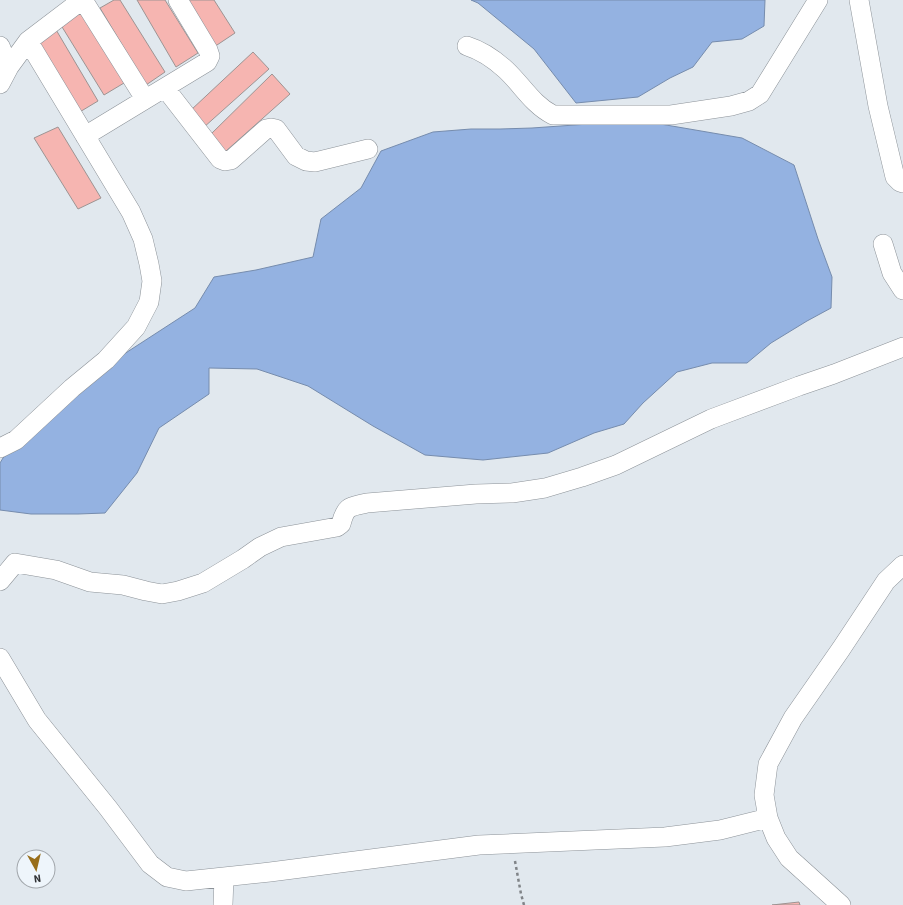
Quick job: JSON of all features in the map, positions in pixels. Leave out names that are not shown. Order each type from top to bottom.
[{"type":"street","points":[[0,84],[9,67],[28,41],[82,0],[145,99]]},
{"type":"street","points":[[85,136],[207,62],[210,56],[208,50],[178,0]]},
{"type":"street","points":[[467,46],[479,50],[492,58],[506,70],[536,103],[545,111],[553,115],[671,115],[731,106],[749,101],[760,94],[818,0]]},
{"type":"street","points":[[859,0],[878,106],[895,177],[903,183]]},
{"type":"street","points":[[0,448],[16,440],[72,388],[106,360],[136,326],[149,302],[152,282],[144,239],[131,212],[28,41]]},
{"type":"street","points":[[0,46],[9,67]]},
{"type":"street","points":[[165,88],[220,159],[225,161],[231,160],[266,129],[271,128],[276,129],[296,156],[306,162],[315,162],[368,149]]},
{"type":"street","points":[[883,244],[892,272],[903,290]]},
{"type":"street","points":[[0,581],[7,561],[56,570],[90,582],[123,585],[162,594],[178,591],[203,583],[260,547],[282,537],[337,527],[341,524],[346,510],[351,507],[367,503],[476,494],[512,493],[545,488],[582,478],[616,465],[711,419],[903,347]]},
{"type":"street","points":[[840,905],[789,858],[776,838],[768,818],[764,795],[768,764],[793,718],[886,581],[903,565]]},
{"type":"street","points":[[0,658],[37,720],[108,808],[150,864],[167,877],[186,881],[471,846],[665,837],[720,830],[768,818]]},
{"type":"street","points":[[223,905],[224,877]]},
{"type":"path","points":[[513,844],[524,905]]},
{"type":"water","points":[[471,0],[765,0],[764,26],[742,39],[712,42],[693,67],[670,78],[638,97],[576,103],[534,49],[478,3]]},
{"type":"water","points":[[631,119],[742,138],[794,165],[832,277],[831,308],[771,343],[747,363],[712,363],[677,372],[643,403],[624,424],[594,433],[548,453],[483,460],[425,455],[373,426],[308,386],[257,369],[209,368],[209,394],[159,428],[137,473],[105,513],[31,514],[0,510],[0,463],[3,458],[42,422],[121,356],[195,308],[214,277],[256,270],[313,257],[321,219],[361,188],[381,151],[433,132],[471,129],[532,128]]},
{"type":"building","points":[[114,0],[120,0],[165,72],[146,85],[100,8]]},
{"type":"building","points":[[137,0],[165,0],[198,53],[176,67]]},
{"type":"building","points":[[185,0],[214,0],[235,33],[214,47]]},
{"type":"building","points":[[81,7],[124,83],[104,95],[59,22]]},
{"type":"building","points":[[55,28],[98,101],[78,113],[35,40]]},
{"type":"building","points":[[253,52],[269,69],[203,128],[191,110]]},
{"type":"building","points":[[272,74],[290,94],[226,151],[209,136]]},
{"type":"building","points":[[58,127],[101,198],[78,209],[34,138]]},
{"type":"building","points":[[799,902],[800,905],[772,905]]}]
